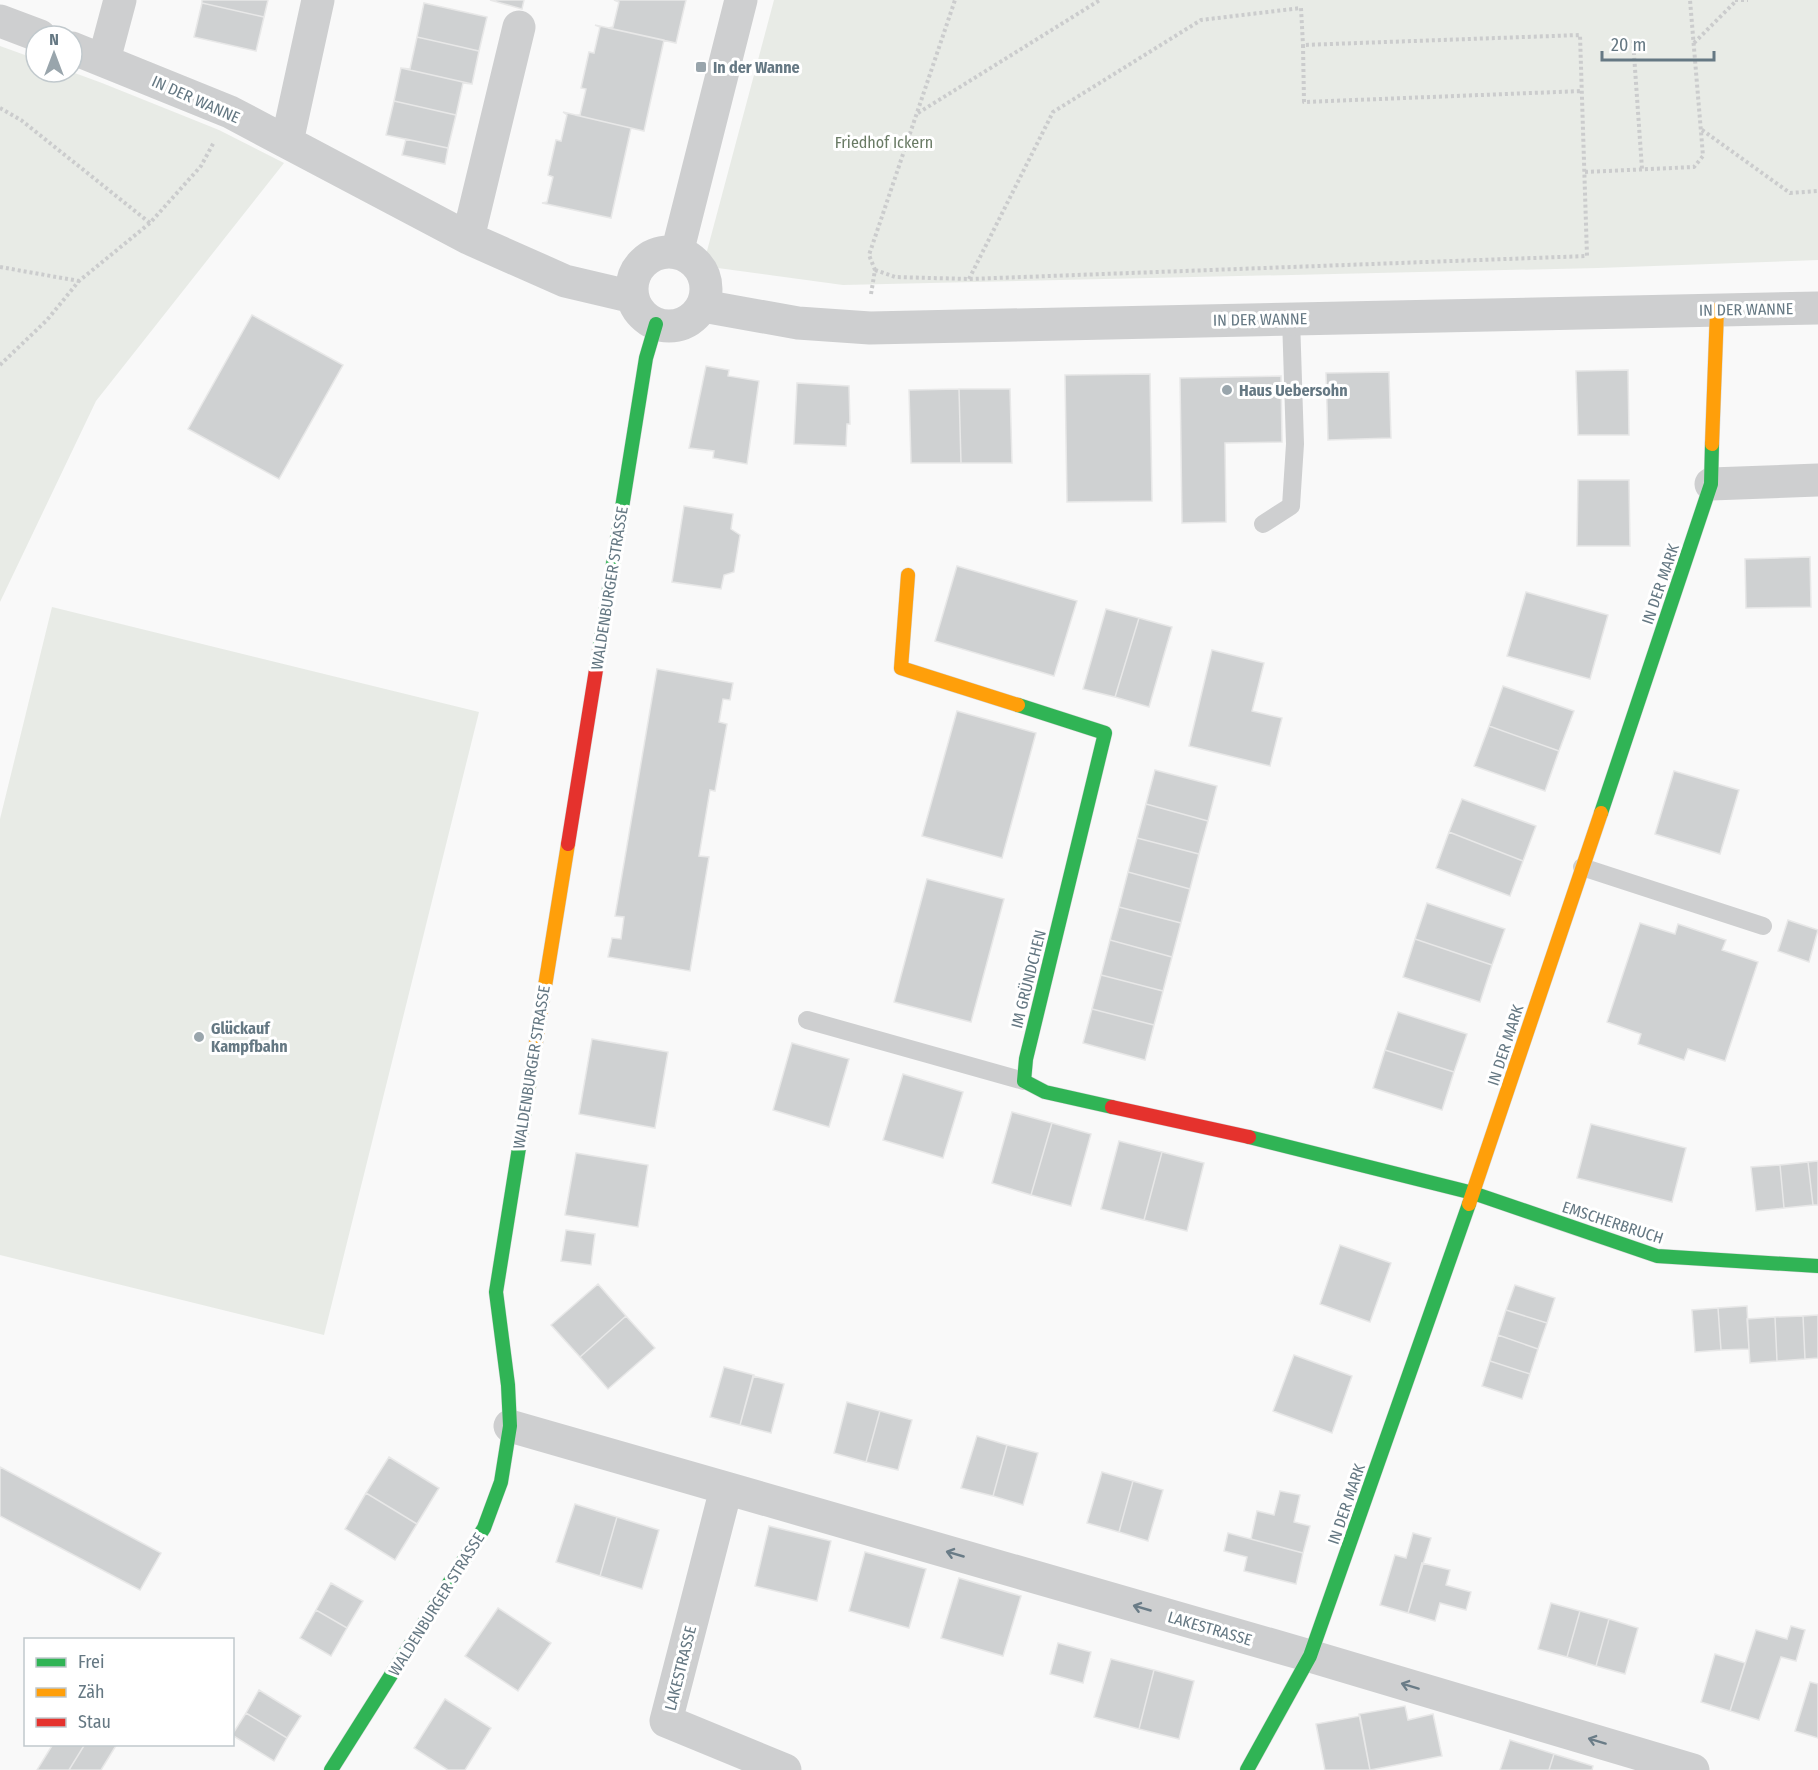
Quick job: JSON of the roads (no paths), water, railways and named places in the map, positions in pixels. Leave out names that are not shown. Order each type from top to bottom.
[{"type":"street","points":[[104,60],[120,0]]},
{"type":"street","points":[[287,142],[318,0]]},
{"type":"street","points":[[677,253],[741,0]]},
{"type":"street","points":[[0,21],[24,30]]},
{"type":"street","points":[[468,238],[519,27]]},
{"type":"street","name":"IN DER WANNE","points":[[84,52],[230,112],[468,238],[565,281],[633,297]]},
{"type":"street","points":[[666,252],[677,253],[696,263],[703,273],[706,283],[703,306],[688,321],[678,326],[656,324],[641,313],[633,297],[634,276],[647,260],[666,252]]},
{"type":"street","name":"IN DER WANNE","points":[[703,306],[798,323],[870,328],[1818,308]]},
{"type":"street","name":"IN DER MARK","points":[[1247,1770],[1310,1656],[1473,1193],[1711,484],[1717,310]]},
{"type":"street","name":"WALDENBURGER STRASSE","points":[[332,1770],[484,1528],[501,1482],[510,1426],[508,1385],[496,1292],[646,358],[656,324]]},
{"type":"street","points":[[1711,484],[1818,480]]},
{"type":"street","name":"IM GRÜNDCHEN","points":[[908,575],[902,668],[1105,733],[1026,1059],[1024,1081]]},
{"type":"street","points":[[1024,1081],[1046,1092],[1245,1136],[1473,1193]]},
{"type":"street","name":"EMSCHERBRUCH","points":[[1473,1193],[1657,1256],[1818,1266]]},
{"type":"street","name":"LAKESTRASSE","points":[[510,1426],[1310,1656],[1639,1762],[1694,1770]]},
{"type":"street","name":"LAKESTRASSE","points":[[726,1489],[666,1721],[785,1770]]},
{"type":"lane","points":[[1263,524],[1291,506],[1295,444],[1291,318]]},
{"type":"lane","points":[[1582,867],[1763,926]]},
{"type":"lane","points":[[807,1020],[1024,1081]]},
{"type":"place","name":"In der Wanne","points":[[701,67]]},
{"type":"place","name":"Haus Uebersohn","points":[[1227,390]]},
{"type":"place","name":"Glückauf Kampfbahn","points":[[199,1037]]},
{"type":"park label","name":"Friedhof Ickern","points":[[884,142]]}]
